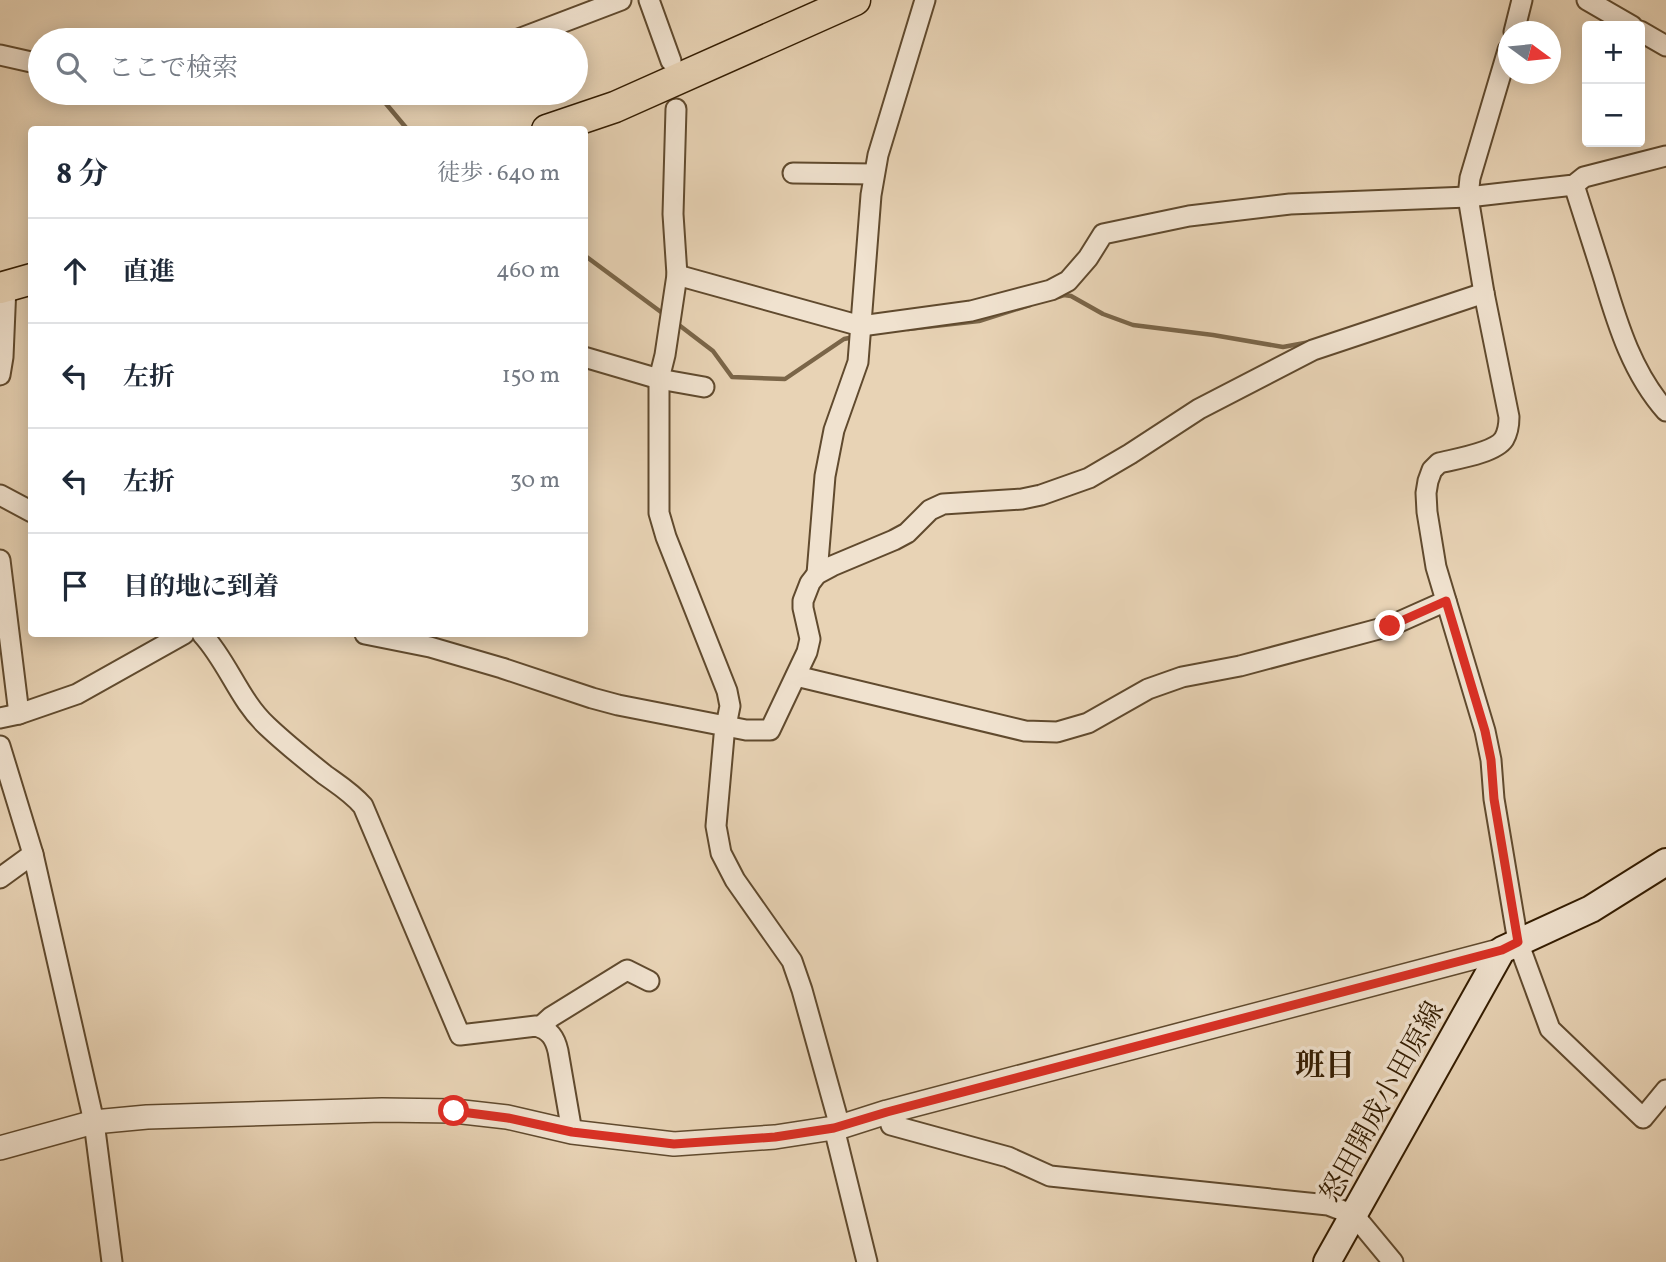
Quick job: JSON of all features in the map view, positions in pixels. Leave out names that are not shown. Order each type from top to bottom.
[{"type":"main road","points":[[559,126],[615,107],[855,0]]},
{"type":"main road","points":[[1510,946],[1591,909],[1666,862]]},
{"type":"main road","name":"怒田開成小田原線","points":[[1327,1262],[1510,946]]},
{"type":"street","points":[[548,28],[621,0]]},
{"type":"street","points":[[649,0],[671,61]]},
{"type":"street","points":[[817,574],[824,476],[834,430],[858,362],[871,195],[877,155],[925,0]]},
{"type":"street","points":[[1517,21],[1522,0]]},
{"type":"street","points":[[1587,0],[1623,21]]},
{"type":"street","points":[[1645,34],[1666,46]]},
{"type":"street","points":[[0,55],[28,61]]},
{"type":"street","points":[[1498,84],[1470,178],[1468,197],[1509,427],[1503,440],[1495,448],[1439,463],[1432,470],[1426,493],[1436,567],[1485,731],[1491,760],[1510,946],[1550,1029],[1643,1118],[1666,1090]]},
{"type":"street","points":[[676,109],[673,214],[677,275],[659,379],[659,513],[727,691],[730,706],[716,827],[721,853],[735,880],[792,961],[803,990],[867,1262]]},
{"type":"street","points":[[677,275],[861,326],[971,311],[1051,290],[1068,281],[1088,258],[1103,234],[1189,216],[1290,204],[1468,197],[1574,185],[1584,177],[1666,156]]},
{"type":"street","points":[[793,173],[874,174]]},
{"type":"street","points":[[1574,185],[1617,322],[1637,369],[1666,411]]},
{"type":"street","points":[[0,375],[13,284]]},
{"type":"street","points":[[380,637],[502,667],[618,705],[726,727],[769,730],[807,652],[810,639],[803,601],[817,574],[907,533],[930,510],[943,504],[1023,499],[1089,478],[1199,409],[1313,350],[1484,293]]},
{"type":"street","points":[[588,359],[659,379],[704,387]]},
{"type":"street","points":[[0,495],[28,510]]},
{"type":"street","points":[[0,560],[10,716],[77,694],[179,637]]},
{"type":"street","points":[[796,677],[1025,732],[1057,732],[1088,723],[1148,690],[1182,677],[1240,666],[1390,626],[1446,601]]},
{"type":"street","points":[[205,637],[214,647],[248,706],[267,726],[324,775],[355,796],[363,806],[460,1035],[536,1026],[545,1028],[556,1041],[572,1132]]},
{"type":"street","points":[[0,746],[33,853],[94,1122],[112,1262]]},
{"type":"street","points":[[0,878],[33,853]]},
{"type":"street","points":[[0,1148],[94,1122],[181,1115],[382,1110],[454,1111],[508,1118],[572,1132],[674,1144],[775,1137],[837,1128],[887,1112],[1510,946]]},
{"type":"street","points":[[540,1027],[551,1017],[627,970],[649,981]]},
{"type":"street","points":[[887,1112],[891,1125],[1007,1157],[1050,1176],[1328,1205],[1354,1215],[1393,1262]]},
{"type":"waterway","points":[[387,105],[405,126]]},
{"type":"waterway","points":[[588,258],[665,315]]},
{"type":"waterway","points":[[1058,297],[1071,296],[1103,314],[1133,325],[1283,347],[1310,342]]},
{"type":"waterway","points":[[908,329],[979,321],[1030,305]]},
{"type":"waterway","points":[[675,322],[713,351],[732,377],[785,379],[844,339],[854,337]]},
{"type":"district","name":"班目","points":[[1325,1065]]},
{"type":"route","points":[[454,1111],[508,1118],[572,1132],[674,1144],[775,1137],[834,1128],[1502,950],[1518,942],[1485,731],[1446,601],[1390,626]]}]
